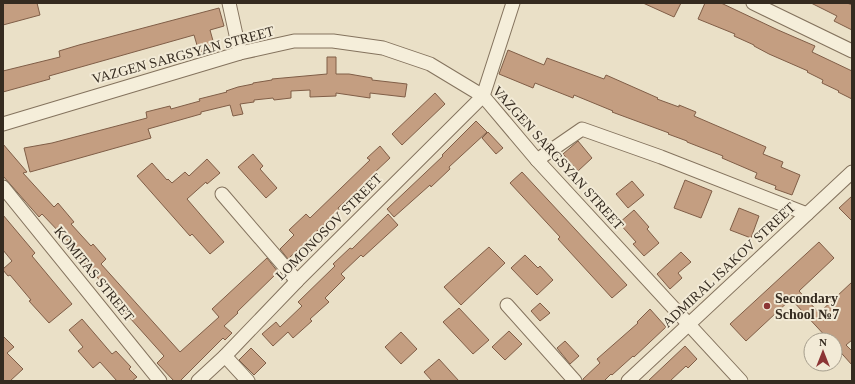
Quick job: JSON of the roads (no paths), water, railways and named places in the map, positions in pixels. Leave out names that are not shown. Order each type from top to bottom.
[{"type":"street","points":[[229,3],[240,53]]},
{"type":"street","points":[[483,96],[513,3]]},
{"type":"street","points":[[753,3],[852,51]]},
{"type":"street","name":"VAZGEN SARGSYAN STREET","points":[[3,124],[240,53],[294,41],[333,41],[383,48],[430,64],[483,96],[536,160],[741,381]]},
{"type":"street","name":"LOMONOSOV STREET","points":[[198,381],[225,356],[297,281],[483,96]]},
{"type":"street","points":[[536,160],[582,129],[661,157],[807,214]]},
{"type":"street","name":"ADMIRAL ISAKOV STREET","points":[[628,381],[852,172]]},
{"type":"street","name":"KOMITAS STREET","points":[[3,187],[160,381]]},
{"type":"street","points":[[222,194],[297,281]]},
{"type":"street","points":[[507,305],[575,381]]},
{"type":"street","points":[[225,356],[248,381]]},
{"type":"place","name":"Secondary School №7","points":[[767,306]]}]
